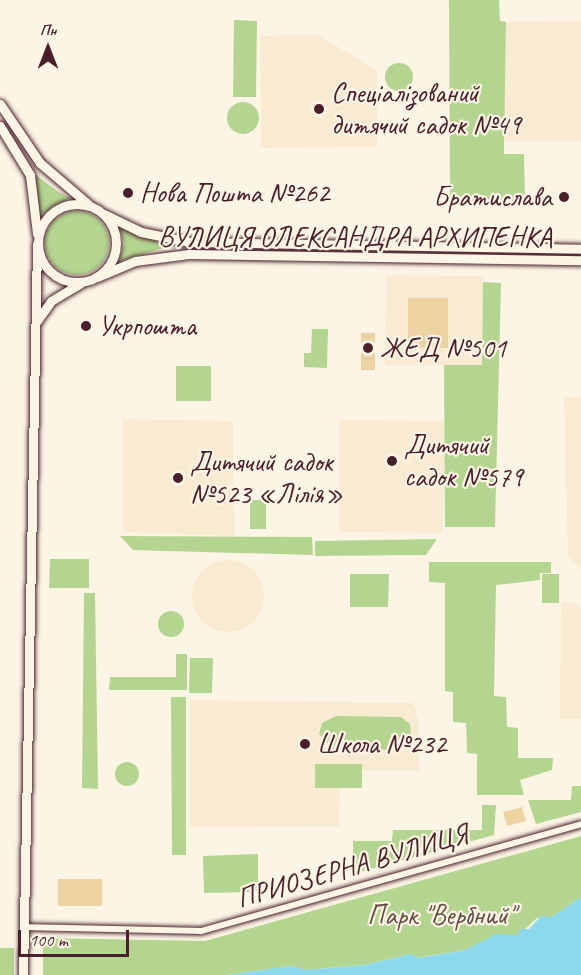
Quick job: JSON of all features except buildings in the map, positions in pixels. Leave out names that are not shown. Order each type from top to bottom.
[{"type":"main road","points":[[0,104],[39,163],[104,214],[114,230],[116,248],[110,264],[97,277],[51,301],[33,330]]},
{"type":"main road","points":[[0,126],[30,175],[37,240],[33,330],[23,975]]},
{"type":"main road","points":[[84,282],[52,273],[37,240],[48,216],[61,207],[93,207]]},
{"type":"main road","name":"ВУЛИЦЯ ОЛЕКСАНДРА АРХИПЕНКА","points":[[104,214],[141,232],[190,242],[581,249]]},
{"type":"main road","name":"ВУЛИЦЯ ОЛЕКСАНДРА АРХИПЕНКА","points":[[97,277],[135,261],[189,254],[581,260]]},
{"type":"street","name":"ПРИОЗЕРНА ВУЛИЦЯ","points":[[24,927],[201,931],[581,824]]},
{"type":"shaded area","points":[[581,21],[581,141],[505,141],[506,22]]},
{"type":"shaded area","name":"Спеціалізований дитячий садок №49","points":[[316,34],[377,70],[377,147],[261,148],[260,36]]},
{"type":"shaded area","points":[[386,275],[483,276],[482,365],[385,365]]},
{"type":"shaded area","points":[[564,397],[581,397],[581,570],[568,556]]},
{"type":"shaded area","name":"Дитячий садок №523 «Лілія»","points":[[123,419],[233,421],[234,536],[123,532]]},
{"type":"shaded area","name":"Дитячий садок №579","points":[[339,420],[445,421],[443,533],[339,532]]},
{"type":"shaded area","points":[[228,560],[248,566],[258,576],[264,596],[258,616],[248,626],[228,632],[208,626],[198,616],[192,596],[198,576],[208,566]]},
{"type":"shaded area","points":[[561,602],[573,602],[581,609],[581,719],[560,719]]},
{"type":"shaded area","name":"Школа №232","points":[[190,700],[413,703],[418,718],[419,770],[362,770],[362,788],[340,788],[339,826],[190,827]]},
{"type":"green space","points":[[449,0],[499,0],[500,21],[506,22],[504,154],[524,154],[525,204],[450,202]]},
{"type":"green space","points":[[234,20],[257,21],[256,97],[233,97]]},
{"type":"green space","points":[[399,63],[409,67],[413,77],[409,87],[399,91],[389,87],[385,77],[389,67]]},
{"type":"green space","points":[[243,102],[254,107],[259,118],[254,129],[243,134],[232,129],[227,118],[232,107]]},
{"type":"green space","points":[[32,172],[57,191],[70,198],[40,215]]},
{"type":"green space","points":[[71,211],[83,211],[100,220],[107,231],[109,243],[107,255],[100,266],[83,275],[71,275],[59,270],[50,261],[45,249],[45,237],[50,225],[59,216]]},
{"type":"green space","points":[[120,227],[170,246],[119,261],[124,243]]},
{"type":"green space","points":[[483,282],[501,283],[495,527],[445,527],[444,365],[482,365]]},
{"type":"green space","points":[[312,329],[328,329],[327,368],[304,367],[304,353],[311,353]]},
{"type":"green space","points":[[176,366],[211,366],[211,401],[176,401]]},
{"type":"green space","points":[[250,500],[266,500],[266,529],[250,529]]},
{"type":"green space","points":[[120,536],[312,537],[313,555],[133,550]]},
{"type":"green space","points":[[437,539],[426,555],[315,556],[315,541]]},
{"type":"green space","points":[[50,559],[89,559],[89,588],[49,588]]},
{"type":"green space","points":[[429,562],[551,562],[551,573],[540,573],[540,580],[496,585],[494,696],[506,697],[507,727],[518,728],[518,758],[553,758],[552,770],[520,780],[524,795],[477,795],[477,754],[467,753],[466,723],[453,722],[453,692],[445,691],[445,583],[429,582]]},
{"type":"green space","points":[[350,574],[389,574],[388,607],[350,607]]},
{"type":"green space","points":[[542,574],[559,574],[559,603],[542,603]]},
{"type":"green space","points":[[84,593],[95,593],[98,789],[82,788]]},
{"type":"green space","points":[[171,611],[180,615],[184,624],[180,633],[171,637],[162,633],[158,624],[162,615]]},
{"type":"green space","points":[[176,654],[187,654],[187,690],[109,690],[110,677],[176,677]]},
{"type":"green space","points":[[190,658],[213,658],[212,693],[189,693]]},
{"type":"green space","points":[[171,697],[186,697],[186,855],[172,855]]},
{"type":"green space","points":[[336,716],[401,717],[410,724],[411,740],[398,750],[333,749],[319,734],[322,723]]},
{"type":"green space","points":[[127,762],[135,766],[139,774],[135,782],[127,786],[119,782],[115,774],[119,766]]},
{"type":"green space","points":[[315,764],[362,764],[362,788],[315,788]]},
{"type":"green space","points":[[572,786],[581,786],[581,812],[536,824],[528,800],[571,800]]},
{"type":"green space","points":[[482,805],[496,805],[494,835],[353,874],[353,841],[392,841],[393,830],[482,830]]},
{"type":"green space","name":"Парк \"Вербний\"","points":[[581,836],[581,897],[552,917],[537,918],[519,935],[487,939],[465,950],[417,958],[411,954],[364,965],[306,970],[290,966],[227,975],[43,975],[43,938],[205,941]]},
{"type":"green space","points":[[258,854],[258,892],[204,893],[203,856]]},
{"type":"green space","points":[[0,948],[14,948],[14,975],[0,975]]},
{"type":"water","points":[[581,897],[581,975],[227,975],[290,966],[306,970],[364,965],[411,954],[418,958],[465,950],[496,934],[519,935],[519,929],[529,929],[541,916],[552,917]]},
{"type":"place","name":"Спеціалізований дитячий садок №49","points":[[319,109]]},
{"type":"place","name":"Нова Пошта №262","points":[[128,193]]},
{"type":"place","name":"Братислава","points":[[564,197]]},
{"type":"place","name":"Укрпошта","points":[[86,326]]},
{"type":"place","name":"ЖЕД №501","points":[[368,348]]},
{"type":"place","name":"Дитячий садок №579","points":[[392,461]]},
{"type":"place","name":"Дитячий садок №523 «Лілія»","points":[[178,478]]},
{"type":"place","name":"Школа №232","points":[[305,744]]}]
